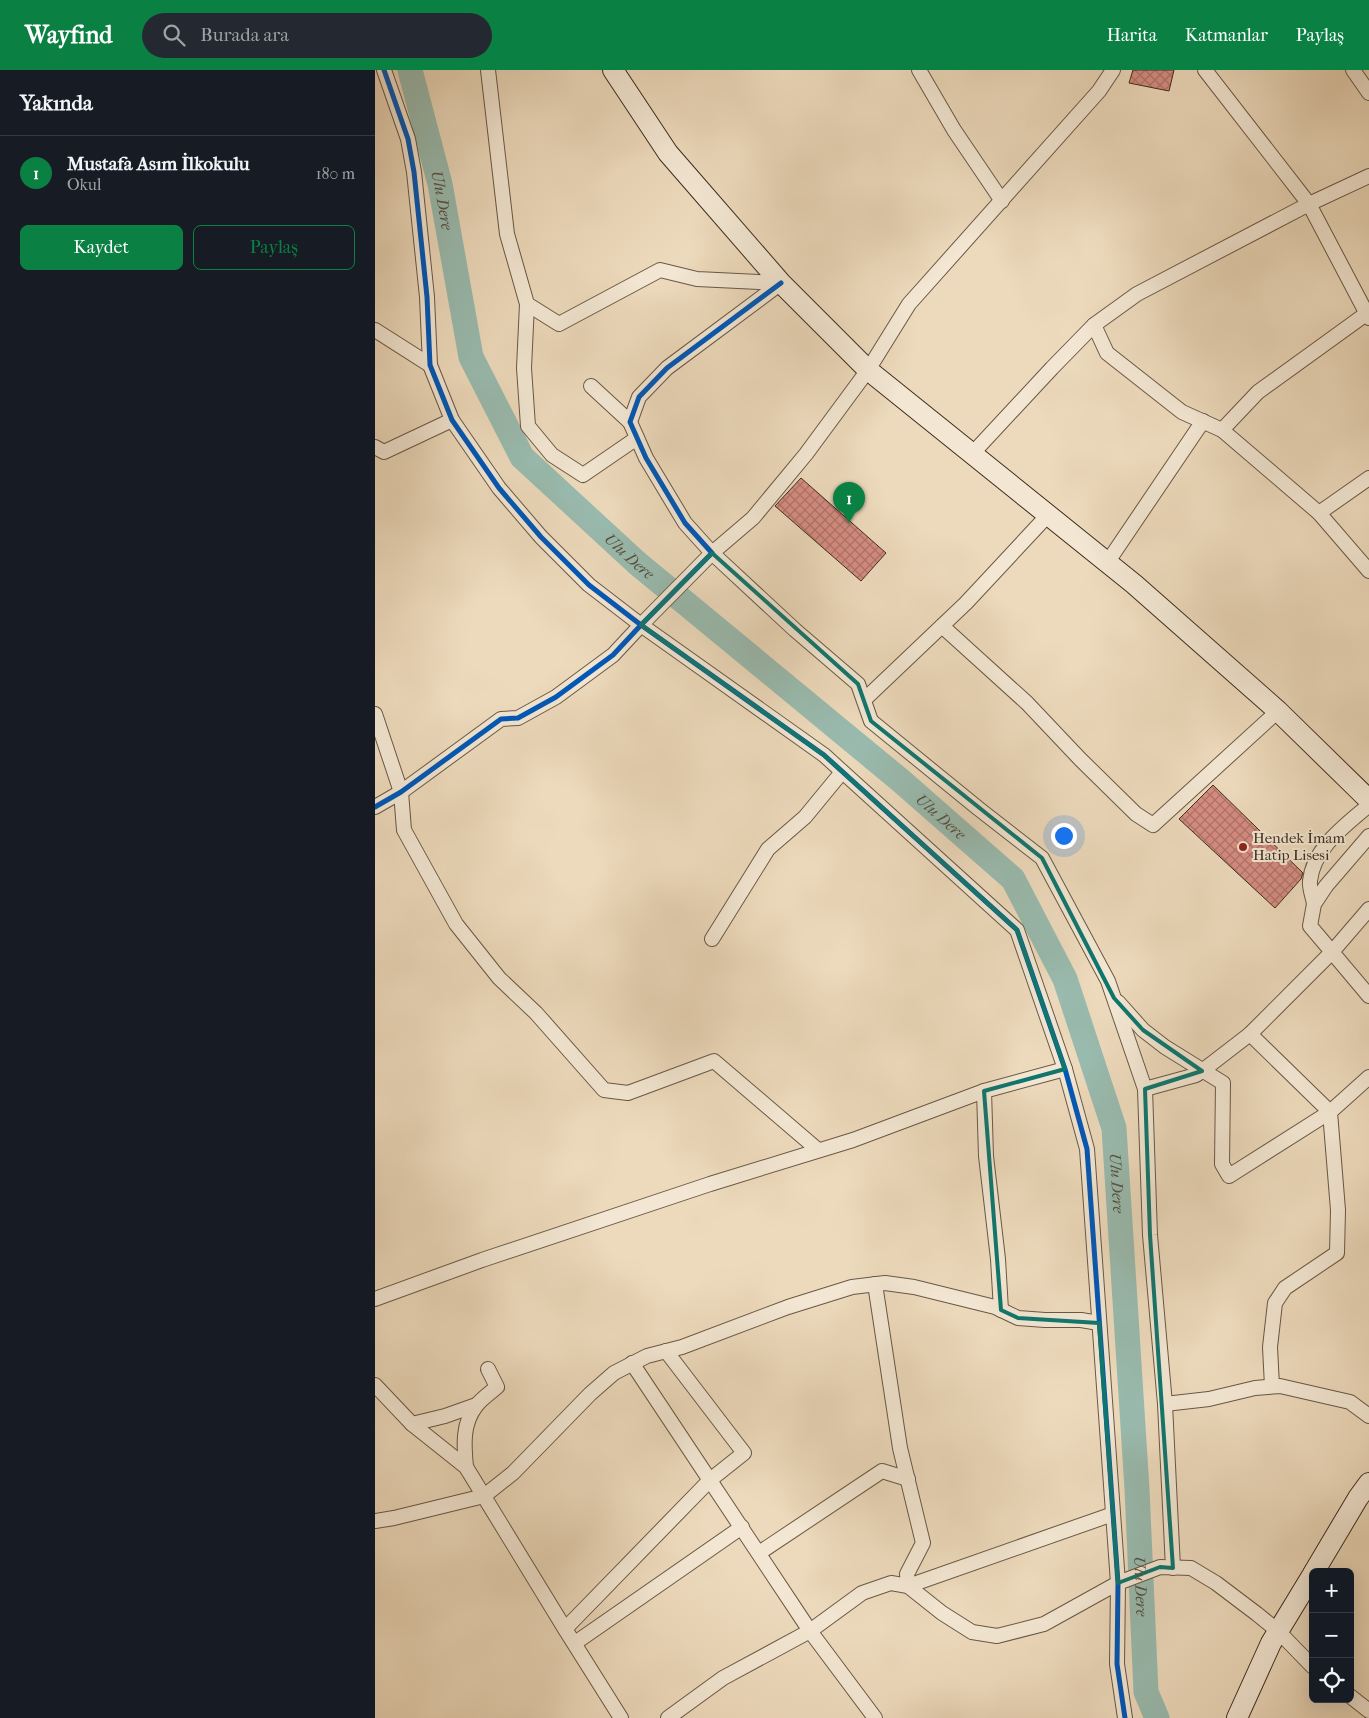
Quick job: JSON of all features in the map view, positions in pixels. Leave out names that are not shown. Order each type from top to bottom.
[{"type":"main road","points":[[613,70],[668,153],[781,283],[868,370],[1107,563],[1279,711],[1369,800]]},
{"type":"main road","points":[[1316,1568],[1369,1483]]},
{"type":"main road","points":[[1237,1718],[1271,1643],[1309,1580]]},
{"type":"street","points":[[384,70],[408,140],[414,172],[427,297],[430,365],[452,420],[499,488],[541,537],[589,585],[641,625],[824,755],[1017,930],[1065,1070],[1087,1149],[1113,1514],[1124,1581],[1117,1664],[1125,1718]]},
{"type":"street","points":[[488,70],[507,234],[527,304],[524,368],[528,426],[552,455],[583,476],[637,438]]},
{"type":"street","points":[[919,70],[954,130],[1002,201]]},
{"type":"street","points":[[375,807],[401,792],[501,720],[518,718],[556,697],[613,655],[712,553],[753,518],[806,454],[868,370],[909,304],[1099,91],[1113,70]]},
{"type":"street","points":[[1205,70],[1309,204],[1367,316],[1258,392],[1222,430]]},
{"type":"street","points":[[1353,70],[1369,92]]},
{"type":"street","points":[[972,454],[1094,325],[1137,294],[1309,204],[1369,176]]},
{"type":"street","points":[[527,304],[559,324],[660,270],[697,278],[781,283]]},
{"type":"street","points":[[630,422],[639,397],[667,368],[781,283]]},
{"type":"street","points":[[1094,325],[1107,353],[1182,412],[1222,430],[1319,513],[1369,571]]},
{"type":"street","points":[[375,330],[430,365]]},
{"type":"street","points":[[591,386],[630,422],[646,458],[685,523],[712,553],[795,630],[858,684],[871,721],[1042,858],[1108,981],[1145,1089],[1150,1235],[1165,1404],[1167,1568]]},
{"type":"street","points":[[375,447],[384,452],[452,420]]},
{"type":"street","points":[[1107,563],[1203,421]]},
{"type":"street","points":[[1319,513],[1369,478]]},
{"type":"street","points":[[864,700],[966,603],[1048,515]]},
{"type":"street","points":[[942,626],[1027,703],[1080,760],[1136,814],[1153,825],[1279,711]]},
{"type":"street","points":[[375,714],[401,792],[404,830],[457,924],[499,978],[536,1013],[604,1090],[628,1093],[715,1061],[818,1150]]},
{"type":"street","points":[[712,939],[768,849],[805,817],[842,772]]},
{"type":"street","points":[[1369,805],[1341,830],[1318,855],[1310,882],[1314,904],[1310,926],[1369,996]]},
{"type":"street","points":[[1314,904],[1326,886],[1369,836]]},
{"type":"street","points":[[1145,1089],[1196,1075],[1250,1034],[1332,952],[1369,909]]},
{"type":"street","points":[[1114,998],[1143,1030],[1202,1071],[1223,1083],[1222,1164],[1229,1176],[1330,1112],[1369,1077]]},
{"type":"street","points":[[1250,1034],[1330,1112],[1337,1210],[1337,1253],[1285,1288],[1275,1303],[1270,1347],[1272,1386]]},
{"type":"street","points":[[375,1299],[482,1260],[710,1184],[853,1140],[984,1091],[1065,1070]]},
{"type":"street","points":[[984,1091],[986,1156],[998,1260],[1001,1310]]},
{"type":"street","points":[[375,1521],[484,1496],[513,1473],[597,1389],[615,1373],[632,1363],[647,1356],[682,1348],[807,1301],[852,1287],[885,1283],[914,1287],[1001,1310],[1018,1318],[1081,1320],[1099,1323]]},
{"type":"street","points":[[875,1284],[900,1448],[923,1543],[907,1574],[908,1586]]},
{"type":"street","points":[[565,1629],[710,1480],[743,1453],[666,1351]]},
{"type":"street","points":[[632,1363],[810,1631],[875,1718]]},
{"type":"street","points":[[466,1468],[464,1451],[465,1425],[476,1405],[497,1387],[488,1369]]},
{"type":"street","points":[[375,1385],[412,1424],[466,1468],[621,1718]]},
{"type":"street","points":[[1165,1404],[1209,1399],[1255,1388],[1280,1386],[1349,1402],[1369,1416]]},
{"type":"street","points":[[1356,1407],[1369,1399]]},
{"type":"street","points":[[412,1424],[445,1416],[476,1405]]},
{"type":"street","points":[[759,1553],[881,1471],[908,1479]]},
{"type":"street","points":[[908,1586],[1113,1514]]},
{"type":"street","points":[[575,1644],[742,1527]]},
{"type":"street","points":[[668,1718],[723,1678],[810,1631],[863,1593],[891,1583],[908,1586],[942,1613],[972,1632],[997,1636],[1043,1624],[1124,1581],[1167,1568],[1191,1568],[1216,1583],[1278,1631],[1309,1663]]},
{"type":"street","points":[[1354,1699],[1369,1710]]},
{"type":"highlighted area","points":[[712,553],[858,684],[871,721],[1042,858],[1114,998],[1143,1030],[1202,1071],[1145,1089],[1150,1235],[1173,1568],[1160,1567],[1118,1583],[1099,1323],[1018,1318],[1001,1310],[984,1091],[1065,1069],[1017,930],[824,755],[641,625]]},
{"type":"building","points":[[1133,70],[1174,70],[1169,91],[1129,83]]},
{"type":"building","points":[[801,478],[886,553],[861,581],[775,506]]},
{"type":"building","name":"Hendek İmam Hatip Lisesi","points":[[1213,785],[1303,873],[1301,879],[1275,908],[1179,819]]},
{"type":"waterway","name":"Ulu Dere","points":[[410,70],[440,184],[471,357],[522,457],[637,563],[900,780],[1013,879],[1065,979],[1114,1128],[1137,1489],[1146,1692],[1157,1718]]},
{"type":"cycle path","points":[[375,807],[401,792],[501,719],[518,718],[556,697],[613,655],[641,625],[589,585],[541,537],[499,488],[452,420],[430,365],[427,297],[414,172],[408,139],[384,70]]},
{"type":"cycle path","points":[[781,283],[667,368],[639,397],[630,422],[646,458],[685,523],[712,553],[641,625],[824,755],[1017,930],[1065,1069],[1087,1149],[1118,1583],[1117,1664],[1125,1718]]},
{"type":"place","name":"Mustafa Asım İlkokulu","points":[[849,523]]},
{"type":"place","name":"Hendek İmam Hatip Lisesi","points":[[1243,847]]}]
